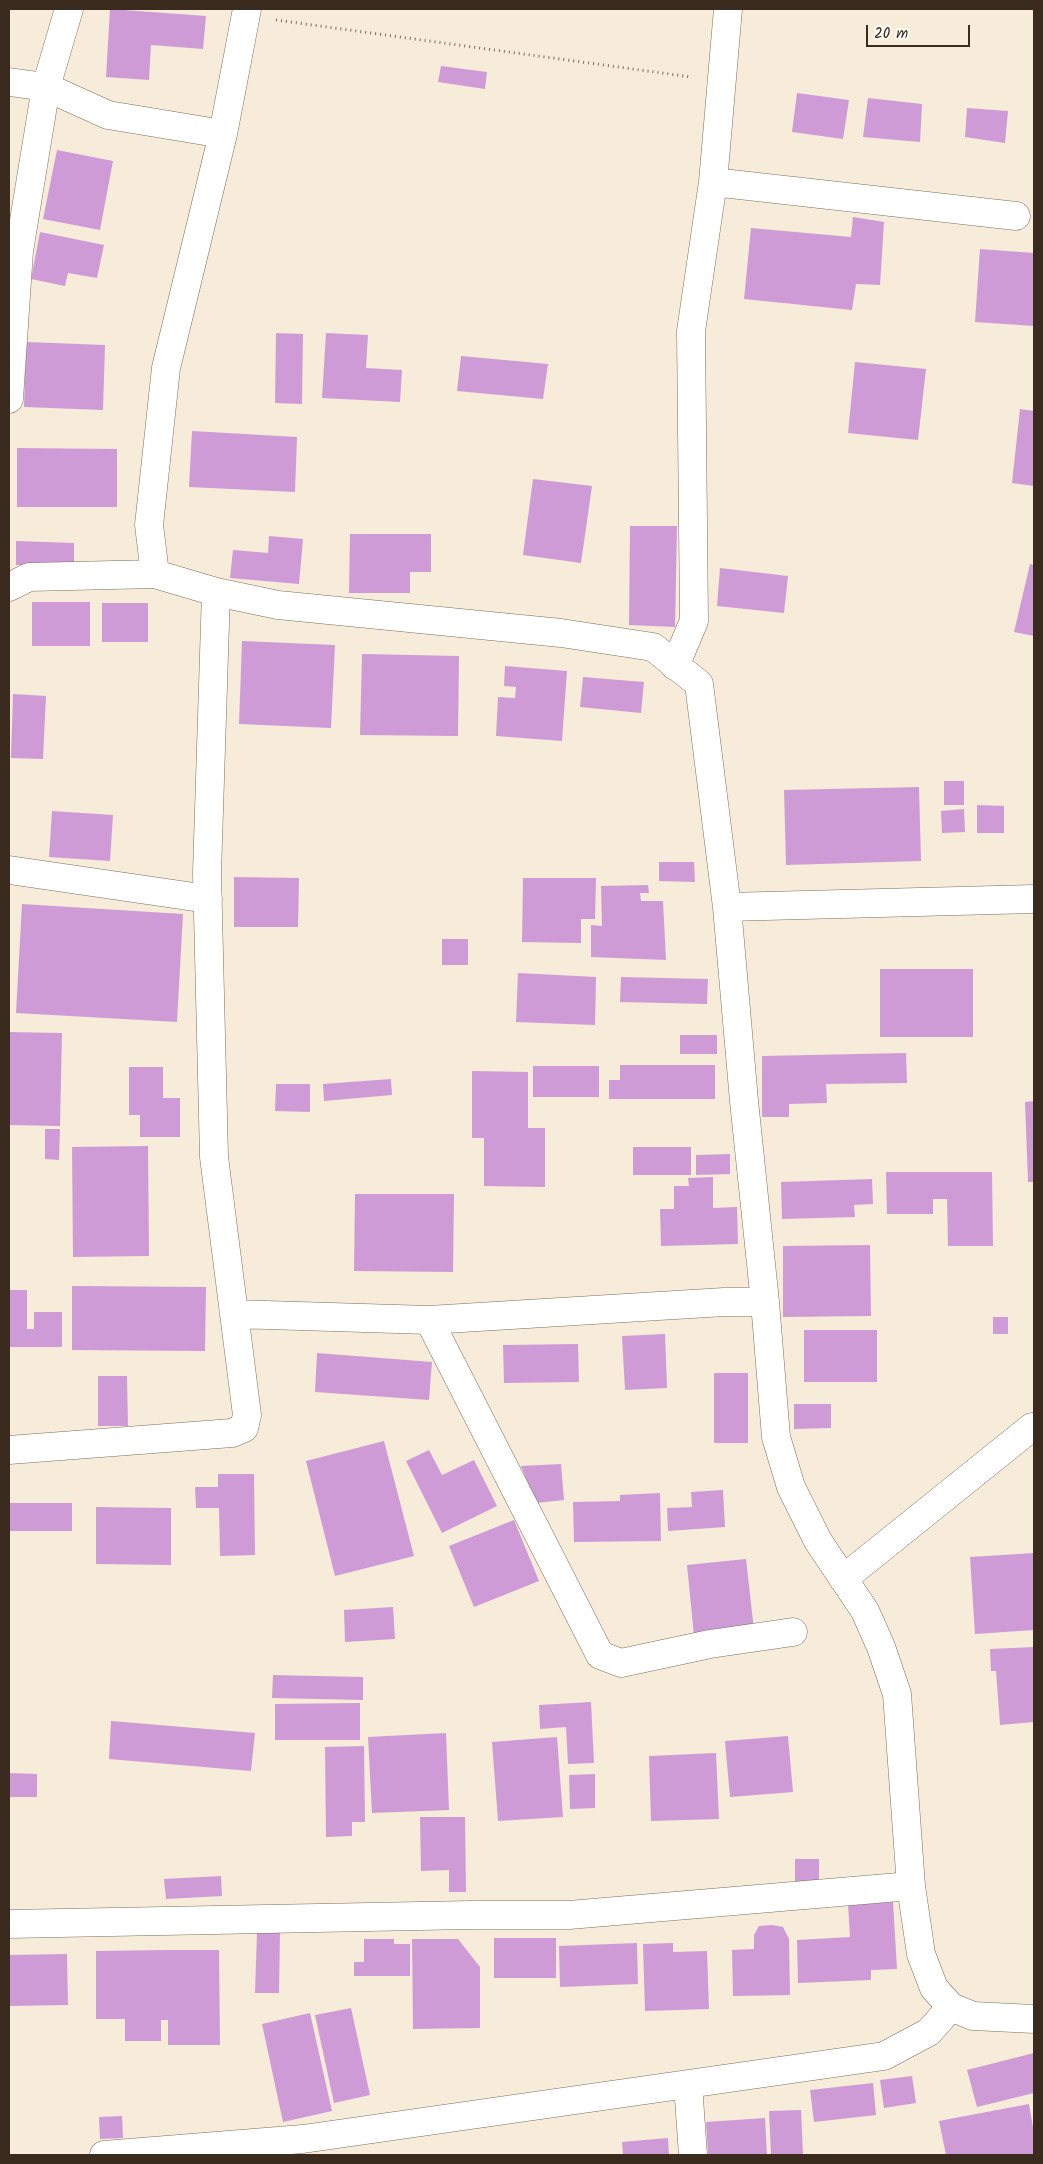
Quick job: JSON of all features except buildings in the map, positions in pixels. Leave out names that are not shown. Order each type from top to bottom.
[{"type":"street","points":[[9,398],[19,251],[46,88],[69,9]]},
{"type":"street","points":[[675,666],[694,621],[691,331],[712,182],[728,9]]},
{"type":"street","points":[[155,574],[149,525],[166,368],[223,134],[246,12]]},
{"type":"street","points":[[9,82],[46,88],[108,114],[223,134]]},
{"type":"street","points":[[712,182],[1016,216]]},
{"type":"street","points":[[9,587],[29,577],[155,574],[216,592],[278,605],[561,633],[653,647],[698,684],[728,907],[776,1437],[791,1486],[818,1541],[865,1611],[881,1647],[897,1694],[911,1886],[921,1954],[934,1988],[951,2007],[973,2016],[1034,2019]]},
{"type":"street","points":[[9,1450],[232,1433],[244,1428],[247,1415],[214,1158],[208,899],[216,592]]},
{"type":"street","points":[[9,870],[208,899]]},
{"type":"street","points":[[728,907],[1034,899]]},
{"type":"street","points":[[234,1314],[429,1320],[714,1303],[765,1302]]},
{"type":"street","points":[[429,1320],[600,1654],[621,1663],[710,1644],[793,1632]]},
{"type":"street","points":[[843,1579],[1032,1427]]},
{"type":"street","points":[[9,1924],[471,1914],[569,1914],[911,1886]]},
{"type":"street","points":[[104,2155],[304,2140],[884,2056],[929,2032],[951,2007]]},
{"type":"street","points":[[688,2084],[693,2155]]},
{"type":"path","points":[[246,12],[722,81]]}]
